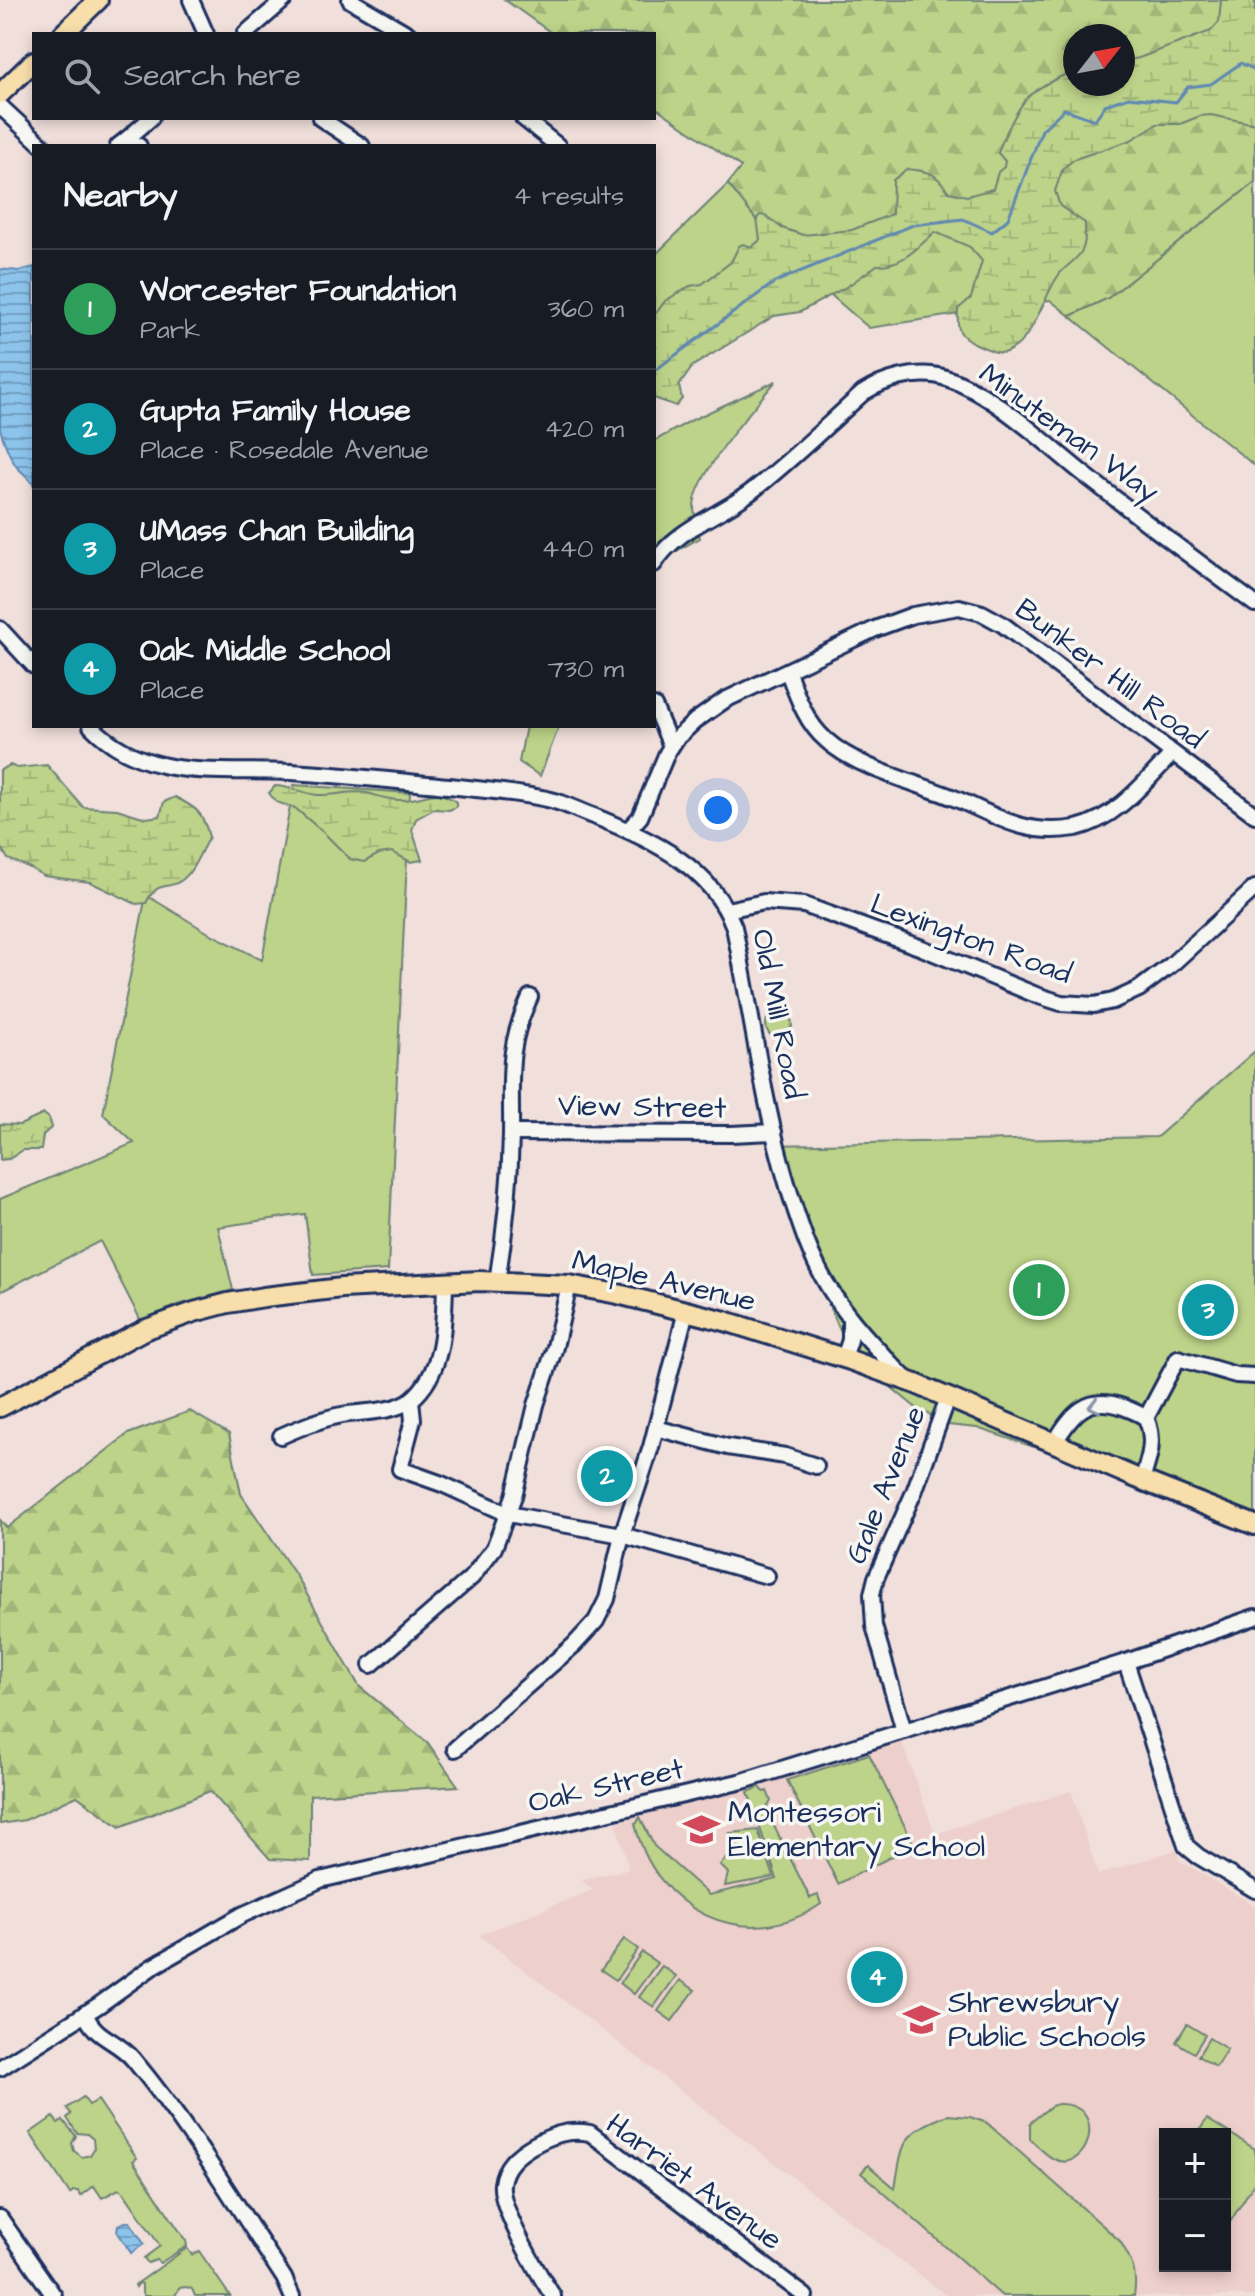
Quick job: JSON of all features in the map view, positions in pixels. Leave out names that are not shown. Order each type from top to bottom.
[{"type":"main road","points":[[65,32],[98,0]]},
{"type":"main road","points":[[0,94],[32,63]]},
{"type":"main road","name":"Maple Avenue","points":[[0,1407],[131,1337],[194,1312],[245,1300],[310,1291],[445,1282],[569,1285],[686,1311],[771,1334],[862,1364],[1255,1525]]},
{"type":"street","points":[[191,0],[205,32]]},
{"type":"street","points":[[247,32],[284,0]]},
{"type":"street","points":[[350,0],[405,32]]},
{"type":"street","points":[[0,106],[41,144]]},
{"type":"street","points":[[128,144],[149,120]]},
{"type":"street","points":[[323,120],[359,144]]},
{"type":"street","points":[[526,120],[556,144]]},
{"type":"street","name":"Minuteman Way","points":[[656,561],[681,535],[755,489],[863,393],[904,377],[927,375],[958,382],[997,405],[1255,604]]},
{"type":"street","name":"Bunker Hill Road","points":[[628,830],[640,817],[671,746],[685,729],[715,706],[867,633],[902,619],[952,607],[971,609],[1002,624],[1255,815]]},
{"type":"street","points":[[0,629],[32,664]]},
{"type":"street","points":[[788,672],[803,710],[835,747],[884,771],[1020,826],[1057,830],[1095,821],[1120,805],[1172,754]]},
{"type":"street","points":[[656,711],[671,746]]},
{"type":"street","name":"Old Mill Road","points":[[93,728],[109,743],[131,756],[171,768],[295,772],[555,801],[628,830],[688,864],[710,885],[734,927],[774,1132],[794,1206],[813,1256],[829,1288],[850,1318],[909,1382]]},
{"type":"street","name":"Lexington Road","points":[[727,910],[764,902],[804,905],[922,948],[1036,995],[1074,1005],[1094,1005],[1130,995],[1157,977],[1255,888]]},
{"type":"street","points":[[497,1282],[505,1234],[511,1133],[511,1059],[519,1022],[530,997]]},
{"type":"street","name":"View Street","points":[[511,1133],[774,1132]]},
{"type":"street","points":[[281,1436],[317,1421],[400,1406],[411,1400],[427,1383],[438,1357],[444,1323],[445,1282]]},
{"type":"street","points":[[371,1665],[481,1568],[494,1548],[508,1514],[536,1405],[557,1341],[569,1285]]},
{"type":"street","points":[[455,1749],[583,1637],[596,1621],[607,1599],[622,1535],[656,1428],[686,1311]]},
{"type":"street","points":[[844,1358],[850,1340],[850,1318]]},
{"type":"street","points":[[862,1364],[870,1341]]},
{"type":"street","points":[[1146,1418],[1178,1358],[1243,1376],[1255,1376]]},
{"type":"street","name":"Gale Avenue","points":[[904,1731],[874,1626],[872,1594],[948,1398]]},
{"type":"street","points":[[411,1400],[413,1420],[400,1469],[508,1514],[622,1535],[767,1576]]},
{"type":"street","points":[[1055,1442],[1077,1412],[1096,1403],[1119,1405],[1146,1418],[1150,1427],[1151,1446],[1142,1480]]},
{"type":"street","points":[[656,1428],[728,1447],[785,1456],[816,1466]]},
{"type":"street","name":"Oak Street","points":[[0,2068],[152,1967],[238,1917],[320,1880],[739,1782],[1126,1662],[1255,1617]]},
{"type":"street","points":[[1126,1662],[1186,1846],[1255,1890]]},
{"type":"street","points":[[85,2013],[93,2029],[126,2051],[164,2095],[284,2278],[292,2296]]},
{"type":"street","name":"Harriet Avenue","points":[[553,2296],[506,2208],[501,2186],[504,2174],[517,2156],[549,2137],[576,2130],[590,2133],[805,2296]]},
{"type":"street","points":[[0,2218],[54,2296]]},
{"type":"shaded area","name":"Shrewsbury Public Schools","points":[[901,1741],[935,1834],[1071,1791],[1098,1875],[1176,1850],[1180,1861],[1255,1906],[1255,2296],[947,2296],[479,1935],[593,1890],[582,1880],[629,1869],[616,1823]]},
{"type":"green space","points":[[505,0],[1255,0],[1255,182],[1108,298],[1070,316],[1050,300],[869,328],[810,277],[800,275],[728,184],[741,167],[656,107],[656,32],[550,32]]},
{"type":"green space","points":[[1221,0],[1255,0],[1255,124],[1211,115],[1180,124],[1157,124],[1131,140],[1075,159],[1063,168],[1055,191],[1060,206],[1085,223],[1084,245],[1078,256],[1058,276],[1030,330],[1015,347],[1002,353],[995,352],[962,334],[958,326],[958,309],[971,298],[982,261],[970,247],[935,232],[902,259],[877,265],[848,286],[800,312],[774,316],[693,366],[679,386],[682,399],[676,406],[656,399],[656,313],[665,301],[690,286],[702,284],[731,262],[739,246],[752,247],[760,240],[757,218],[760,215],[782,228],[803,235],[852,230],[892,214],[893,180],[907,169],[932,174],[949,192],[967,196],[993,189],[998,172],[1004,167],[1005,161],[998,153],[1003,139],[1020,107],[1034,92],[1063,76],[1063,96],[1135,96],[1135,59],[1211,31],[1219,22]]},
{"type":"green space","points":[[1255,182],[1255,466],[1070,316],[1108,298]]},
{"type":"green space","points":[[728,184],[800,275],[656,326],[656,254]]},
{"type":"green space","points":[[776,381],[727,442],[704,478],[694,507],[700,538],[669,555],[656,571],[656,440]]},
{"type":"green space","points":[[526,728],[558,728],[540,776],[519,762]]},
{"type":"green space","points":[[10,765],[17,768],[47,765],[83,807],[117,809],[146,818],[160,816],[164,802],[175,797],[198,812],[209,837],[186,876],[155,891],[146,903],[136,904],[90,882],[44,876],[8,859],[0,846],[0,770]]},
{"type":"green space","points":[[294,785],[410,793],[388,1270],[313,1275],[305,1214],[218,1227],[233,1290],[178,1305],[141,1321],[100,1241],[0,1292],[0,1199],[134,1143],[103,1114],[146,895],[207,932],[262,960]]},
{"type":"green space","points":[[275,786],[317,795],[361,792],[398,800],[437,794],[449,797],[456,802],[456,807],[434,809],[416,819],[412,830],[422,860],[411,862],[392,852],[379,854],[364,862],[350,859],[295,808],[276,802],[269,793]]},
{"type":"green space","points":[[779,1012],[788,1016],[792,1025],[788,1034],[779,1038],[770,1034],[766,1025],[770,1016]]},
{"type":"green space","points":[[1255,1051],[1255,1521],[977,1428],[948,1425],[915,1407],[875,1374],[842,1335],[803,1245],[772,1145],[1157,1137]]},
{"type":"green space","points":[[44,1114],[52,1127],[43,1135],[41,1150],[23,1150],[9,1159],[0,1160],[0,1124],[20,1125]]},
{"type":"green space","points":[[190,1411],[229,1434],[241,1494],[297,1577],[359,1686],[428,1743],[458,1786],[310,1795],[310,1861],[270,1859],[210,1791],[120,1827],[77,1796],[25,1820],[0,1824],[0,1520],[7,1528],[128,1434]]},
{"type":"green space","points":[[869,1754],[914,1845],[838,1884],[787,1780]]},
{"type":"green space","points":[[760,1787],[767,1791],[771,1801],[766,1810],[810,1898],[818,1895],[821,1904],[792,1919],[763,1926],[734,1924],[707,1916],[682,1901],[661,1880],[645,1854],[635,1823],[640,1817],[654,1846],[709,1895],[777,1879],[748,1792]]},
{"type":"green space","points":[[758,1830],[774,1877],[725,1886],[728,1873],[720,1865],[739,1844],[730,1833]]},
{"type":"green space","points":[[624,1939],[638,1949],[616,1980],[601,1970]]},
{"type":"green space","points":[[642,1952],[657,1963],[634,1994],[620,1983]]},
{"type":"green space","points":[[662,1966],[676,1976],[654,2007],[639,1997]]},
{"type":"green space","points":[[680,1980],[695,1990],[672,2021],[658,2011]]},
{"type":"green space","points":[[1187,2024],[1205,2035],[1194,2053],[1176,2042]]},
{"type":"green space","points":[[1209,2038],[1227,2049],[1216,2067],[1198,2056]]},
{"type":"green space","points":[[83,2097],[89,2105],[98,2100],[137,2158],[133,2161],[186,2241],[187,2246],[160,2263],[156,2260],[148,2263],[144,2258],[160,2246],[124,2193],[119,2189],[102,2198],[94,2186],[81,2196],[78,2191],[70,2194],[30,2133],[53,2117],[58,2123],[63,2120],[76,2136],[72,2143],[74,2151],[82,2157],[90,2155],[94,2149],[93,2139],[87,2134],[77,2133],[67,2118],[71,2114],[67,2108]]},
{"type":"green space","points":[[1058,2104],[1074,2106],[1084,2114],[1089,2125],[1089,2137],[1084,2149],[1077,2157],[1066,2161],[1054,2159],[1030,2139],[1030,2123]]},
{"type":"green space","points":[[948,2115],[970,2117],[987,2123],[1120,2241],[1133,2267],[1134,2296],[1002,2296],[861,2173],[868,2165],[895,2188],[907,2141],[921,2127]]},
{"type":"green space","points":[[1207,2119],[1221,2128],[1201,2128]]},
{"type":"green space","points":[[1231,2134],[1255,2149],[1255,2182],[1231,2220]]},
{"type":"green space","points":[[187,2248],[192,2255],[199,2251],[230,2296],[195,2296],[192,2289],[186,2287],[179,2288],[175,2296],[144,2296],[142,2284],[135,2285]]},
{"type":"water","points":[[32,268],[32,483],[13,461],[0,429],[0,269],[19,271]]},
{"type":"water","points":[[130,2222],[144,2244],[131,2253],[117,2231],[118,2225]]},
{"type":"waterway","points":[[656,370],[775,282],[913,225],[963,219],[992,232],[1008,219],[1042,130],[1064,109],[1095,120],[1105,105],[1129,97],[1176,102],[1188,87],[1211,84],[1241,63],[1255,70]]},
{"type":"place","name":"Worcester Foundation","points":[[1039,1290]]},
{"type":"place","name":"UMass Chan Building","points":[[1208,1310]]},
{"type":"place","name":"Gupta Family House","points":[[607,1476]]},
{"type":"place","name":"Montessori Elementary School","points":[[702,1830]]},
{"type":"place","name":"Oak Middle School","points":[[877,1977]]},
{"type":"place","name":"Shrewsbury Public Schools","points":[[922,2020]]}]
